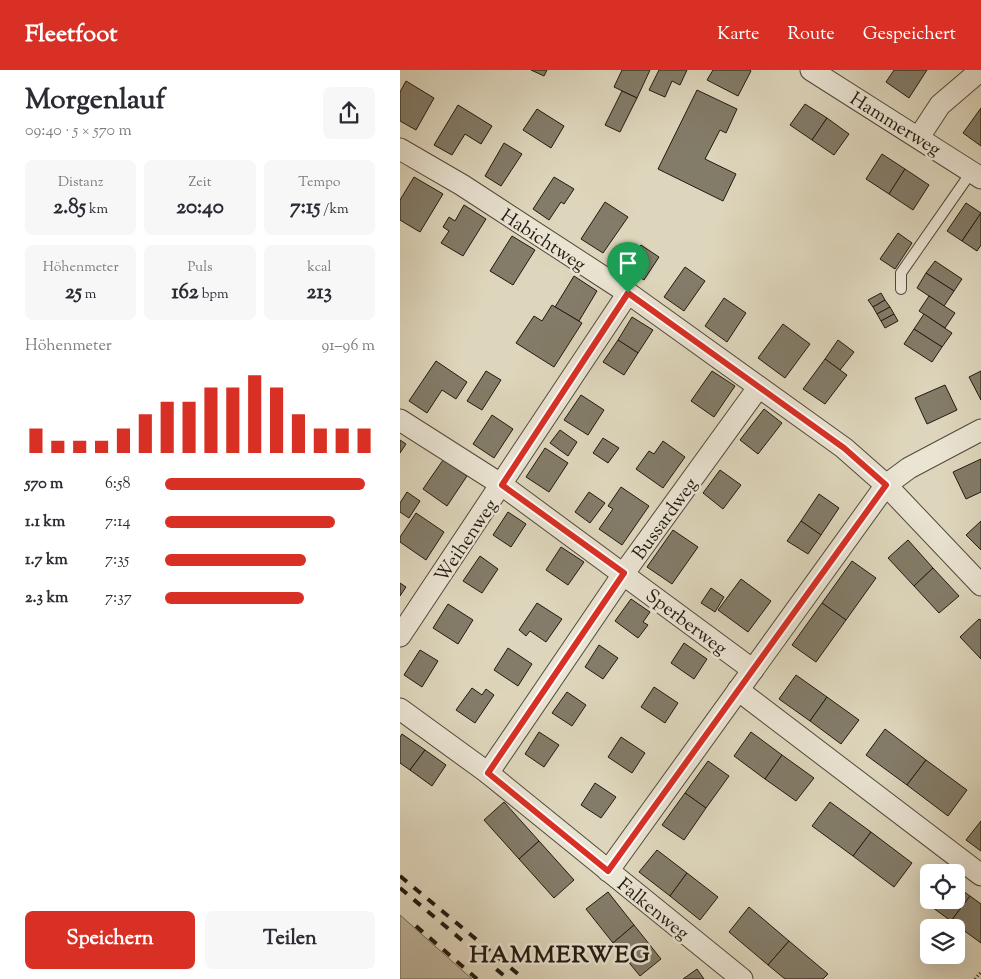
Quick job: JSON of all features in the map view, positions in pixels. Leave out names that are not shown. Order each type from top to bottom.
[{"type":"street","name":"Hammerweg","points":[[811,70],[976,175]]},
{"type":"street","points":[[919,137],[940,105],[981,70]]},
{"type":"street","name":"Habichtweg","points":[[400,149],[462,185],[628,293],[844,448],[886,485],[981,585]]},
{"type":"street","name":"Weihenweg","points":[[400,636],[628,293]]},
{"type":"street","name":"Bussardweg","points":[[488,773],[624,573],[758,388]]},
{"type":"street","name":"Sperberweg","points":[[400,420],[502,485],[624,573],[752,670]]},
{"type":"street","points":[[608,871],[886,485],[909,468],[981,430]]},
{"type":"street","points":[[738,690],[981,875]]},
{"type":"street","name":"Falkenweg","points":[[400,709],[488,773],[742,979]]},
{"type":"lane","points":[[901,290],[901,273],[976,175]]},
{"type":"path","points":[[975,979],[981,972]]},
{"type":"shaded area","points":[[400,915],[472,979],[400,979]]},
{"type":"building","points":[[531,70],[547,70],[544,76]]},
{"type":"building","points":[[622,70],[650,70],[637,98],[614,87]]},
{"type":"building","points":[[659,70],[687,70],[680,85],[672,81],[665,97],[649,90]]},
{"type":"building","points":[[713,70],[751,71],[738,96],[707,80]]},
{"type":"building","points":[[894,70],[927,70],[909,98],[886,82]]},
{"type":"building","points":[[406,81],[434,98],[416,130],[400,121],[400,92]]},
{"type":"building","points":[[697,90],[737,109],[726,133],[720,130],[705,159],[736,174],[723,201],[658,169]]},
{"type":"building","points":[[622,91],[637,98],[620,132],[605,125]]},
{"type":"building","points":[[805,104],[827,118],[812,140],[790,125]]},
{"type":"building","points":[[458,105],[492,126],[481,144],[465,134],[452,155],[434,145]]},
{"type":"building","points":[[981,108],[981,146],[963,133]]},
{"type":"building","points":[[537,109],[564,126],[551,148],[523,130]]},
{"type":"building","points":[[827,118],[849,134],[834,155],[812,140]]},
{"type":"building","points":[[504,143],[522,154],[501,186],[485,176]]},
{"type":"building","points":[[882,154],[905,169],[889,194],[866,179]]},
{"type":"building","points":[[905,169],[929,185],[913,210],[889,194]]},
{"type":"building","points":[[414,177],[443,194],[420,232],[400,220],[400,200]]},
{"type":"building","points":[[554,177],[574,189],[564,204],[561,202],[549,220],[533,209]]},
{"type":"building","points":[[605,202],[628,217],[603,253],[581,239]]},
{"type":"building","points":[[966,203],[981,213],[962,241],[947,231]]},
{"type":"building","points":[[464,205],[486,219],[463,256],[441,243],[449,231],[443,227],[449,217],[455,221]]},
{"type":"building","points":[[981,213],[981,245],[977,251],[962,241]]},
{"type":"building","points":[[898,233],[912,243],[895,269],[880,259]]},
{"type":"building","points":[[512,236],[535,250],[513,285],[490,271]]},
{"type":"building","points":[[641,245],[659,257],[644,280],[625,268]]},
{"type":"building","points":[[935,261],[962,279],[954,291],[926,273]]},
{"type":"building","points":[[685,267],[705,281],[684,311],[664,297]]},
{"type":"building","points":[[926,273],[954,291],[944,306],[917,288]]},
{"type":"building","points":[[574,276],[597,291],[579,321],[555,307]]},
{"type":"building","points":[[881,293],[885,300],[873,307],[868,300]]},
{"type":"building","points":[[929,296],[955,313],[945,328],[919,311]]},
{"type":"building","points":[[724,298],[746,313],[727,342],[705,326]]},
{"type":"building","points":[[885,300],[890,307],[877,314],[873,307]]},
{"type":"building","points":[[552,305],[582,323],[554,367],[516,343],[534,316],[542,321]]},
{"type":"building","points":[[890,307],[894,314],[881,321],[877,314]]},
{"type":"building","points":[[894,314],[898,321],[885,328],[881,321]]},
{"type":"building","points":[[924,314],[952,333],[942,347],[914,329]]},
{"type":"building","points":[[632,317],[653,330],[638,353],[618,340]]},
{"type":"building","points":[[783,324],[810,344],[785,378],[758,358]]},
{"type":"building","points":[[914,329],[942,347],[932,362],[904,344]]},
{"type":"building","points":[[618,340],[638,353],[624,375],[603,362]]},
{"type":"building","points":[[838,340],[854,352],[840,370],[825,359]]},
{"type":"building","points":[[825,359],[847,375],[825,404],[803,389]]},
{"type":"building","points":[[436,361],[467,382],[456,399],[442,390],[427,413],[409,401]]},
{"type":"building","points":[[486,371],[501,380],[482,410],[467,401]]},
{"type":"building","points":[[712,371],[735,386],[714,417],[691,401]]},
{"type":"building","points":[[981,371],[981,400],[969,377]]},
{"type":"building","points":[[945,385],[957,410],[927,424],[915,398]]},
{"type":"building","points":[[581,395],[604,410],[588,435],[564,420]]},
{"type":"building","points":[[764,409],[782,423],[758,454],[740,440]]},
{"type":"building","points":[[492,415],[513,429],[494,458],[473,444]]},
{"type":"building","points":[[560,430],[577,442],[568,456],[550,443]]},
{"type":"building","points":[[603,438],[619,448],[608,463],[593,453]]},
{"type":"building","points":[[400,440],[406,444],[400,453]]},
{"type":"building","points":[[663,441],[685,457],[663,488],[636,469],[649,451],[654,454]]},
{"type":"building","points":[[545,448],[568,463],[549,492],[526,477]]},
{"type":"building","points":[[981,459],[981,492],[966,499],[953,472]]},
{"type":"building","points":[[443,460],[467,476],[447,506],[423,489]]},
{"type":"building","points":[[720,470],[741,485],[723,509],[703,493]]},
{"type":"building","points":[[621,487],[649,506],[622,545],[599,529],[613,509],[608,506]]},
{"type":"building","points":[[407,492],[420,501],[409,518],[400,512],[400,503]]},
{"type":"building","points":[[589,492],[605,503],[590,523],[575,512]]},
{"type":"building","points":[[819,494],[839,508],[821,535],[801,521]]},
{"type":"building","points":[[508,512],[526,524],[511,547],[493,535]]},
{"type":"building","points":[[416,513],[444,532],[426,560],[400,542],[400,537]]},
{"type":"building","points":[[801,521],[821,535],[808,554],[787,541]]},
{"type":"building","points":[[981,521],[981,550],[966,535]]},
{"type":"building","points":[[673,530],[698,547],[672,584],[647,567]]},
{"type":"building","points":[[908,540],[933,568],[914,586],[888,558]]},
{"type":"building","points":[[561,547],[584,562],[568,585],[546,570]]},
{"type":"building","points":[[480,556],[498,569],[482,593],[463,581]]},
{"type":"building","points":[[852,561],[876,578],[846,620],[822,603]]},
{"type":"building","points":[[933,568],[959,596],[939,613],[914,586]]},
{"type":"building","points":[[741,579],[771,601],[748,632],[718,610]]},
{"type":"building","points":[[400,583],[406,587],[400,596]]},
{"type":"building","points":[[711,588],[724,597],[715,612],[701,603]]},
{"type":"building","points":[[631,599],[650,612],[643,622],[648,625],[638,638],[615,621]]},
{"type":"building","points":[[537,603],[562,619],[546,642],[530,631],[526,636],[519,630]]},
{"type":"building","points":[[822,603],[846,620],[816,662],[792,645]]},
{"type":"building","points":[[448,604],[473,620],[458,644],[433,628]]},
{"type":"building","points":[[979,619],[981,620],[981,659],[960,637]]},
{"type":"building","points":[[684,643],[707,659],[694,679],[671,663]]},
{"type":"building","points":[[599,645],[618,658],[603,679],[585,667]]},
{"type":"building","points":[[508,648],[532,664],[518,686],[494,670]]},
{"type":"building","points":[[420,650],[438,661],[422,687],[404,675]]},
{"type":"building","points":[[796,675],[827,697],[810,721],[779,699]]},
{"type":"building","points":[[654,687],[678,703],[665,723],[641,707]]},
{"type":"building","points":[[472,688],[482,695],[486,689],[494,695],[475,723],[456,710]]},
{"type":"building","points":[[567,692],[586,705],[572,726],[552,713]]},
{"type":"building","points":[[827,697],[859,720],[841,744],[810,721]]},
{"type":"building","points":[[885,729],[926,760],[907,785],[866,755]]},
{"type":"building","points":[[539,732],[559,745],[544,767],[525,754]]},
{"type":"building","points":[[751,732],[782,755],[765,779],[734,756]]},
{"type":"building","points":[[402,734],[425,750],[410,770],[400,763],[400,737]]},
{"type":"building","points":[[621,737],[645,753],[632,773],[608,757]]},
{"type":"building","points":[[425,750],[446,765],[432,786],[410,770]]},
{"type":"building","points":[[782,755],[814,778],[796,801],[765,779]]},
{"type":"building","points":[[926,760],[967,790],[948,816],[907,785]]},
{"type":"building","points":[[708,761],[729,776],[706,808],[685,793]]},
{"type":"building","points":[[595,783],[616,797],[601,818],[581,805]]},
{"type":"building","points":[[685,793],[706,808],[684,840],[662,825]]},
{"type":"building","points":[[504,802],[539,841],[519,859],[484,820]]},
{"type":"building","points":[[830,802],[871,832],[853,856],[812,826]]},
{"type":"building","points":[[981,821],[981,851],[966,840]]},
{"type":"building","points":[[871,832],[912,863],[894,887],[853,856]]},
{"type":"building","points":[[539,841],[574,880],[554,898],[519,859]]},
{"type":"building","points":[[657,850],[687,873],[670,896],[639,872]]},
{"type":"building","points":[[687,873],[718,897],[700,920],[670,896]]},
{"type":"building","points":[[608,892],[634,925],[613,943],[586,909]]},
{"type":"building","points":[[965,892],[970,896],[965,903]]},
{"type":"building","points":[[970,896],[981,904],[981,943],[965,931],[965,919],[953,919],[960,909],[965,909],[965,903]]},
{"type":"building","points":[[749,907],[789,941],[768,965],[729,932]]},
{"type":"building","points":[[935,909],[960,909],[953,919],[948,919]]},
{"type":"building","points":[[634,925],[661,959],[640,976],[613,943]]},
{"type":"building","points":[[789,941],[828,974],[823,979],[785,979],[768,965]]},
{"type":"building","points":[[697,969],[704,979],[683,979]]},
{"type":"railway","points":[[400,876],[524,979]]},
{"type":"railway","points":[[400,888],[508,979]]},
{"type":"railway","points":[[416,926],[477,979]]},
{"type":"district","name":"HAMMERWEG","points":[[560,954]]},
{"type":"route","points":[[628,293],[844,448],[886,485],[608,871],[488,773],[624,573],[502,485],[628,293]]}]
